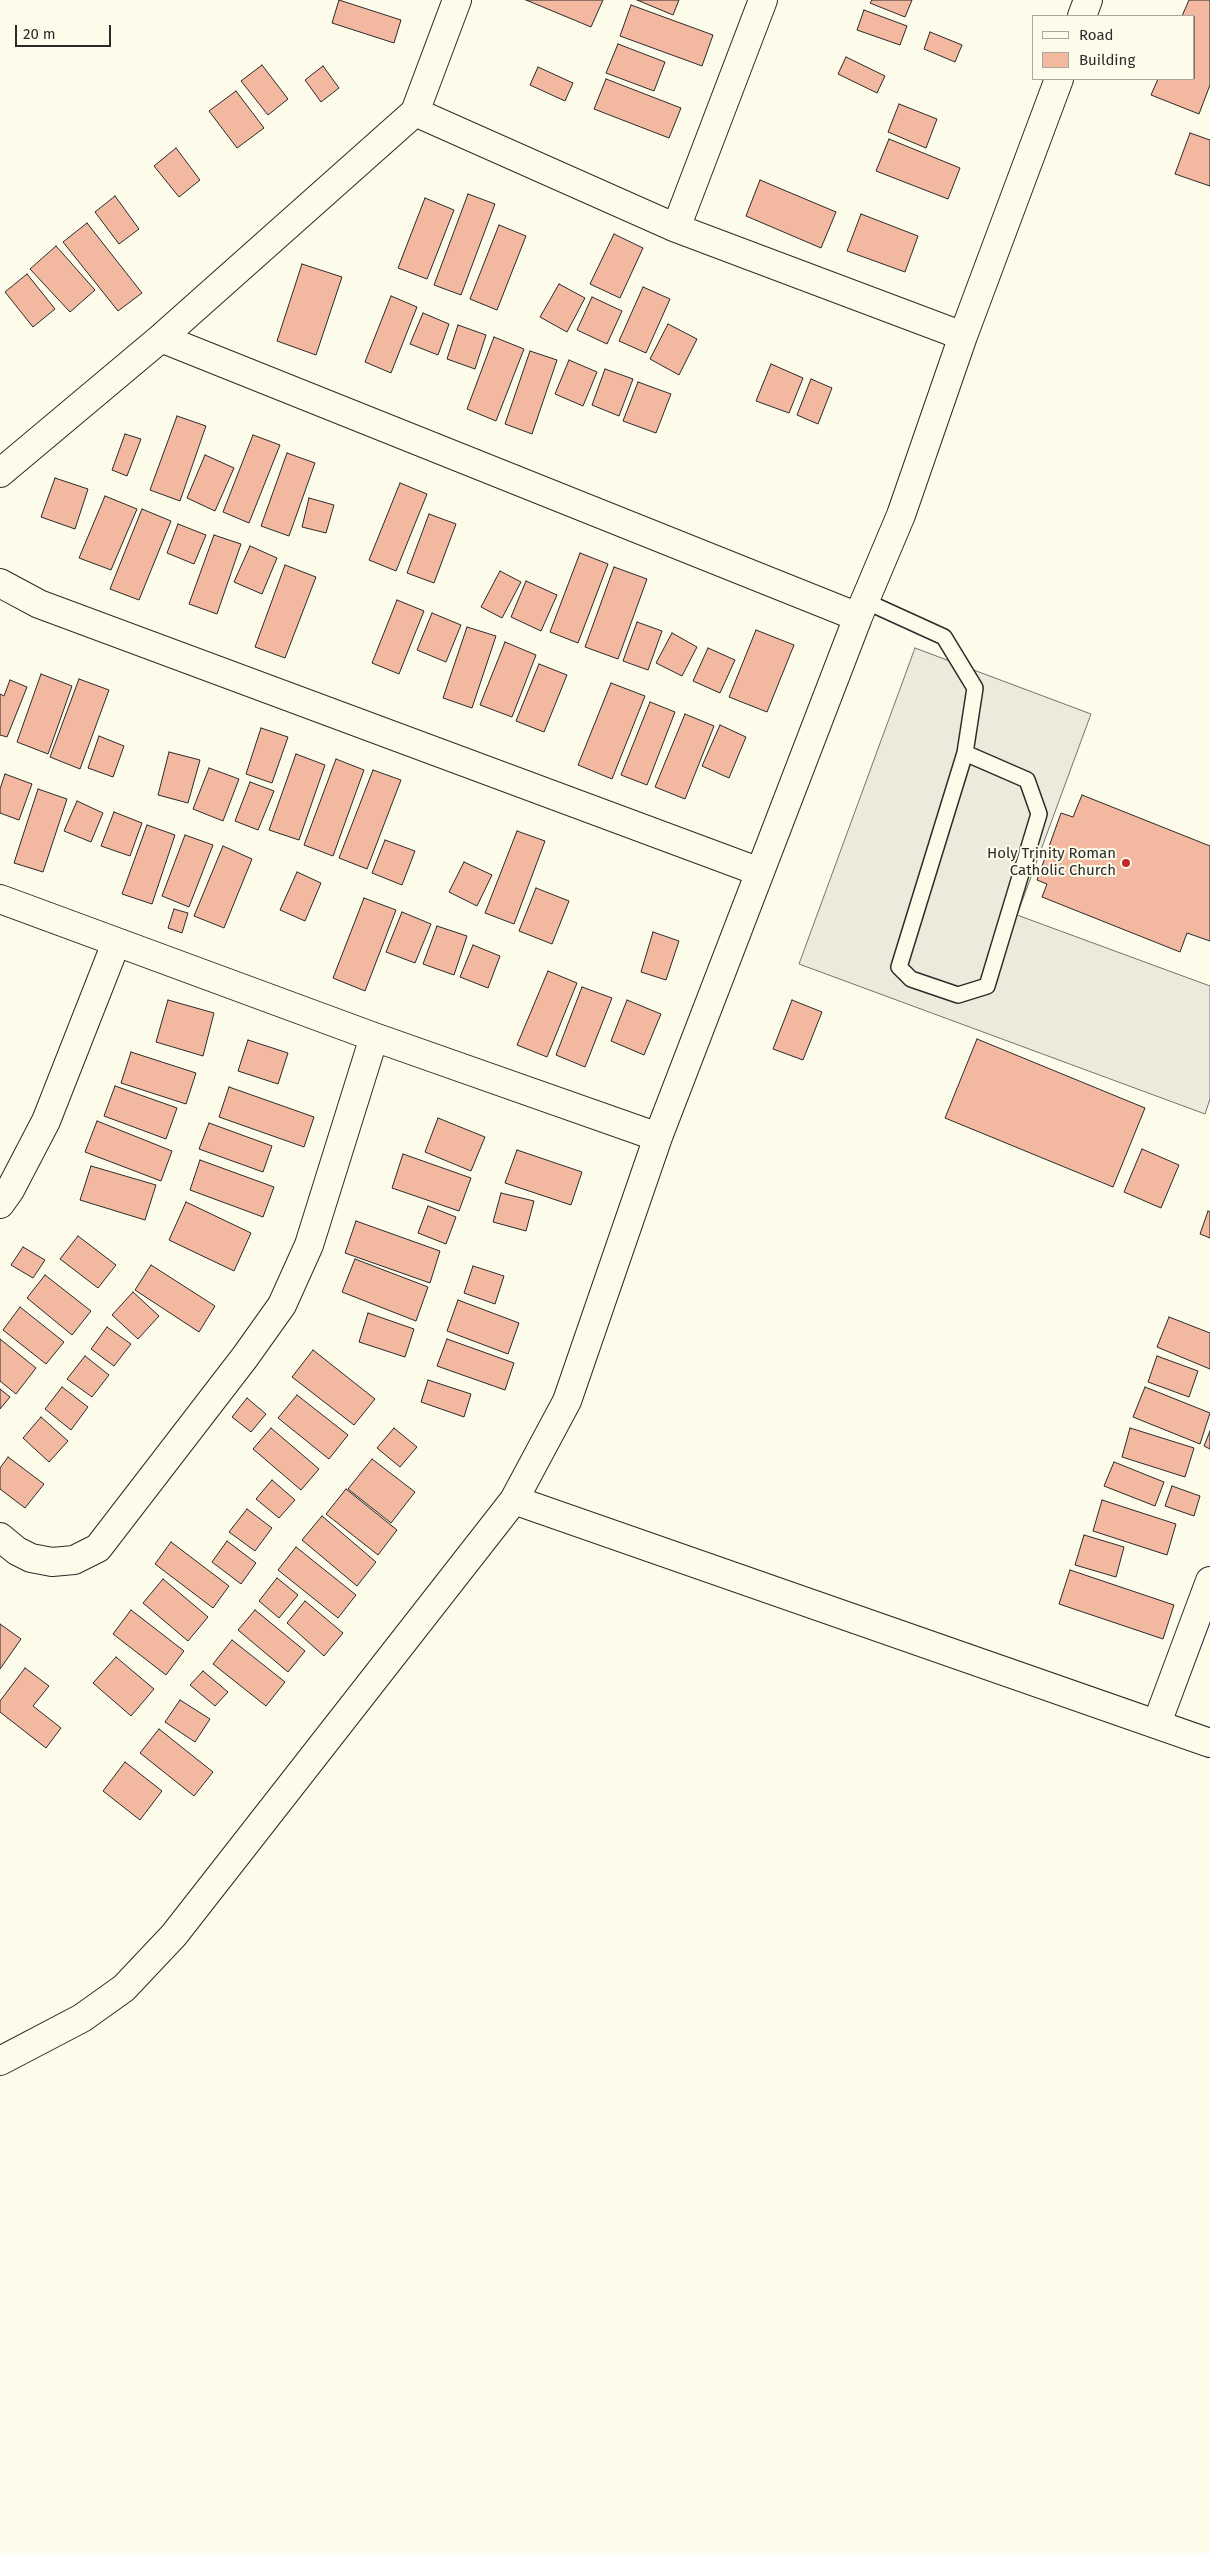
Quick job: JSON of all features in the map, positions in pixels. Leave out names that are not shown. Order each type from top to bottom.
[{"type":"street","points":[[0,473],[161,338],[415,112],[457,0]]},
{"type":"street","points":[[676,228],[763,0]]},
{"type":"street","points":[[1082,15],[1088,0]]},
{"type":"street","points":[[0,2061],[82,2018],[124,1988],[174,1935],[514,1500],[567,1401],[658,1137],[862,609],[901,515],[963,336],[1058,80]]},
{"type":"street","points":[[415,112],[676,228],[963,336]]},
{"type":"street","points":[[161,338],[862,609]]},
{"type":"street","points":[[0,583],[38,604],[760,872]]},
{"type":"street","points":[[0,899],[374,1037],[658,1137]]},
{"type":"street","points":[[0,1204],[10,1190],[46,1121],[116,943]]},
{"type":"street","points":[[0,1537],[17,1551],[31,1558],[52,1562],[74,1560],[98,1548],[245,1357],[282,1304],[309,1245],[374,1037]]},
{"type":"street","points":[[514,1500],[1210,1743]]},
{"type":"street","points":[[1157,1723],[1210,1581]]},
{"type":"lane","points":[[862,609],[944,637],[975,688],[965,753],[899,967],[911,979],[958,995],[987,986],[1039,814],[1027,780],[965,753]]},
{"type":"shaded area","points":[[915,648],[1091,714],[1017,915],[1210,986],[1210,1099],[1205,1114],[799,964]]},
{"type":"building","points":[[339,0],[401,20],[394,43],[332,23]]},
{"type":"building","points":[[526,0],[603,0],[591,27]]},
{"type":"building","points":[[637,0],[679,0],[673,15]]},
{"type":"building","points":[[872,0],[912,0],[905,17],[870,3]]},
{"type":"building","points":[[1189,0],[1210,0],[1210,85],[1199,114],[1151,95],[1158,80],[1195,80],[1195,15],[1182,15]]},
{"type":"building","points":[[631,5],[713,35],[702,66],[620,36]]},
{"type":"building","points":[[864,10],[907,26],[900,45],[857,30]]},
{"type":"building","points":[[930,32],[962,45],[955,62],[924,49]]},
{"type":"building","points":[[618,44],[665,62],[654,91],[606,73]]},
{"type":"building","points":[[846,57],[885,76],[877,93],[838,74]]},
{"type":"building","points":[[262,65],[288,99],[268,115],[241,81]]},
{"type":"building","points":[[323,66],[339,88],[321,102],[305,80]]},
{"type":"building","points":[[538,67],[573,83],[565,101],[530,85]]},
{"type":"building","points":[[606,79],[681,108],[669,138],[594,109]]},
{"type":"building","points":[[236,91],[264,128],[237,148],[209,111]]},
{"type":"building","points":[[899,104],[937,119],[926,148],[888,132]]},
{"type":"building","points":[[1190,133],[1210,140],[1210,186],[1175,174]]},
{"type":"building","points":[[889,139],[960,168],[948,199],[876,171]]},
{"type":"building","points":[[176,148],[200,180],[179,197],[154,166]]},
{"type":"building","points":[[760,180],[836,212],[821,248],[746,216]]},
{"type":"building","points":[[468,194],[495,204],[461,295],[434,285]]},
{"type":"building","points":[[115,196],[139,229],[119,244],[95,212]]},
{"type":"building","points":[[425,198],[454,210],[427,279],[398,268]]},
{"type":"building","points":[[861,214],[918,236],[905,272],[847,251]]},
{"type":"building","points":[[87,223],[142,293],[118,311],[63,242]]},
{"type":"building","points":[[499,225],[526,236],[497,310],[470,299]]},
{"type":"building","points":[[614,234],[643,248],[620,298],[590,284]]},
{"type":"building","points":[[56,246],[95,290],[70,312],[30,269]]},
{"type":"building","points":[[302,264],[342,277],[316,355],[277,341]]},
{"type":"building","points":[[27,274],[55,309],[33,327],[5,292]]},
{"type":"building","points":[[559,284],[585,298],[567,332],[540,317]]},
{"type":"building","points":[[643,287],[670,299],[646,353],[619,341]]},
{"type":"building","points":[[391,296],[417,307],[391,373],[365,362]]},
{"type":"building","points":[[592,297],[622,311],[607,344],[577,330]]},
{"type":"building","points":[[423,313],[449,324],[438,355],[410,344]]},
{"type":"building","points":[[668,324],[697,339],[679,375],[650,359]]},
{"type":"building","points":[[458,325],[486,335],[475,369],[447,359]]},
{"type":"building","points":[[494,337],[524,349],[496,421],[467,409]]},
{"type":"building","points":[[530,351],[557,360],[532,434],[505,424]]},
{"type":"building","points":[[569,360],[597,372],[583,406],[555,394]]},
{"type":"building","points":[[771,364],[803,378],[789,413],[756,401]]},
{"type":"building","points":[[605,369],[633,379],[619,416],[592,405]]},
{"type":"building","points":[[811,379],[832,388],[818,424],[797,415]]},
{"type":"building","points":[[638,382],[671,394],[656,433],[623,421]]},
{"type":"building","points":[[177,416],[206,426],[180,501],[150,490]]},
{"type":"building","points":[[125,434],[141,439],[127,476],[112,470]]},
{"type":"building","points":[[253,435],[280,445],[249,523],[223,512]]},
{"type":"building","points":[[287,453],[315,463],[289,536],[261,526]]},
{"type":"building","points":[[205,455],[234,468],[215,511],[187,498]]},
{"type":"building","points":[[55,478],[88,489],[75,529],[41,517]]},
{"type":"building","points":[[400,483],[427,494],[396,571],[369,560]]},
{"type":"building","points":[[105,496],[137,509],[111,570],[79,558]]},
{"type":"building","points":[[309,498],[334,505],[326,533],[302,527]]},
{"type":"building","points":[[142,509],[171,521],[139,600],[110,589]]},
{"type":"building","points":[[429,514],[456,524],[434,583],[407,573]]},
{"type":"building","points":[[178,524],[206,535],[194,564],[167,553]]},
{"type":"building","points":[[214,535],[241,544],[217,614],[189,604]]},
{"type":"building","points":[[250,546],[277,558],[262,594],[234,582]]},
{"type":"building","points":[[580,553],[608,564],[578,643],[550,632]]},
{"type":"building","points":[[285,565],[316,577],[285,658],[255,647]]},
{"type":"building","points":[[614,567],[647,579],[618,659],[585,647]]},
{"type":"building","points":[[500,571],[521,582],[502,618],[481,607]]},
{"type":"building","points":[[526,581],[557,595],[541,631],[511,617]]},
{"type":"building","points":[[397,600],[424,611],[399,674],[372,663]]},
{"type":"building","points":[[432,613],[461,625],[446,662],[417,650]]},
{"type":"building","points":[[637,622],[662,631],[648,670],[623,661]]},
{"type":"building","points":[[467,627],[496,636],[472,708],[443,698]]},
{"type":"building","points":[[756,630],[794,645],[767,712],[729,697]]},
{"type":"building","points":[[672,633],[697,647],[682,676],[656,663]]},
{"type":"building","points":[[505,642],[536,655],[512,717],[480,705]]},
{"type":"building","points":[[708,648],[735,660],[720,693],[693,681]]},
{"type":"building","points":[[539,664],[567,675],[544,732],[516,721]]},
{"type":"building","points":[[41,674],[72,686],[48,754],[17,742]]},
{"type":"building","points":[[79,679],[109,690],[80,769],[50,757]]},
{"type":"building","points":[[10,680],[27,687],[7,737],[0,735],[0,694],[4,696]]},
{"type":"building","points":[[611,683],[645,696],[612,779],[578,765]]},
{"type":"building","points":[[650,702],[675,712],[647,785],[621,775]]},
{"type":"building","points":[[685,714],[714,726],[685,799],[655,787]]},
{"type":"building","points":[[720,725],[746,737],[729,778],[702,766]]},
{"type":"building","points":[[261,728],[288,737],[272,783],[246,774]]},
{"type":"building","points":[[99,736],[124,746],[113,777],[88,768]]},
{"type":"building","points":[[169,752],[200,760],[188,803],[158,795]]},
{"type":"building","points":[[296,754],[325,765],[299,840],[269,830]]},
{"type":"building","points":[[336,759],[364,770],[333,856],[304,845]]},
{"type":"building","points":[[209,768],[239,779],[223,821],[193,809]]},
{"type":"building","points":[[373,770],[401,780],[367,869],[339,858]]},
{"type":"building","points":[[5,774],[32,784],[19,820],[0,813],[0,789]]},
{"type":"building","points":[[250,782],[274,791],[258,830],[235,821]]},
{"type":"building","points":[[38,789],[67,799],[43,872],[14,863]]},
{"type":"building","name":"Holy Trinity Roman Catholic Church","points":[[1082,795],[1210,846],[1210,941],[1187,933],[1180,952],[1042,897],[1047,884],[1037,880],[1061,813],[1073,817]]},
{"type":"building","points":[[77,801],[103,813],[91,842],[64,831]]},
{"type":"building","points":[[114,812],[142,823],[130,856],[101,846]]},
{"type":"building","points":[[147,825],[175,835],[152,904],[122,894]]},
{"type":"building","points":[[517,831],[545,841],[514,924],[485,913]]},
{"type":"building","points":[[185,835],[213,845],[189,907],[162,896]]},
{"type":"building","points":[[385,840],[415,851],[402,885],[372,873]]},
{"type":"building","points":[[223,846],[252,859],[224,928],[194,916]]},
{"type":"building","points":[[464,862],[492,875],[477,906],[449,892]]},
{"type":"building","points":[[297,872],[321,883],[305,921],[280,910]]},
{"type":"building","points":[[536,888],[569,901],[552,944],[519,931]]},
{"type":"building","points":[[364,898],[396,910],[365,991],[333,978]]},
{"type":"building","points":[[174,909],[188,913],[182,933],[168,928]]},
{"type":"building","points":[[402,912],[431,924],[415,963],[386,952]]},
{"type":"building","points":[[437,926],[467,936],[454,975],[423,964]]},
{"type":"building","points":[[653,932],[679,941],[666,980],[641,972]]},
{"type":"building","points":[[473,945],[500,956],[488,988],[460,977]]},
{"type":"building","points":[[548,971],[577,983],[547,1057],[517,1045]]},
{"type":"building","points":[[582,987],[612,998],[585,1067],[556,1055]]},
{"type":"building","points":[[168,1000],[214,1013],[203,1056],[156,1042]]},
{"type":"building","points":[[627,1000],[661,1014],[644,1055],[611,1041]]},
{"type":"building","points":[[792,1000],[822,1012],[803,1060],[773,1049]]},
{"type":"building","points":[[977,1039],[1145,1108],[1113,1187],[945,1118]]},
{"type":"building","points":[[248,1040],[288,1053],[278,1084],[238,1071]]},
{"type":"building","points":[[131,1052],[196,1073],[186,1104],[121,1083]]},
{"type":"building","points":[[115,1086],[177,1108],[166,1139],[104,1116]]},
{"type":"building","points":[[229,1087],[314,1117],[304,1147],[219,1117]]},
{"type":"building","points":[[438,1118],[485,1137],[471,1171],[425,1152]]},
{"type":"building","points":[[97,1121],[172,1151],[161,1181],[85,1152]]},
{"type":"building","points":[[209,1123],[272,1146],[263,1172],[199,1149]]},
{"type":"building","points":[[1142,1149],[1179,1165],[1161,1208],[1124,1192]]},
{"type":"building","points":[[517,1150],[582,1172],[571,1205],[505,1183]]},
{"type":"building","points":[[403,1154],[471,1178],[459,1211],[392,1188]]},
{"type":"building","points":[[200,1160],[274,1187],[263,1217],[190,1190]]},
{"type":"building","points":[[91,1166],[156,1185],[145,1220],[80,1200]]},
{"type":"building","points":[[501,1193],[534,1201],[526,1231],[493,1222]]},
{"type":"building","points":[[186,1202],[251,1233],[234,1271],[169,1240]]},
{"type":"building","points":[[428,1206],[456,1217],[446,1244],[418,1233]]},
{"type":"building","points":[[1208,1211],[1210,1212],[1210,1238],[1200,1234]]},
{"type":"building","points":[[356,1221],[440,1251],[430,1283],[345,1253]]},
{"type":"building","points":[[78,1236],[116,1265],[98,1288],[60,1259]]},
{"type":"building","points":[[23,1247],[45,1260],[33,1278],[11,1265]]},
{"type":"building","points":[[355,1259],[428,1287],[416,1321],[342,1292]]},
{"type":"building","points":[[151,1265],[215,1306],[199,1332],[135,1290]]},
{"type":"building","points":[[473,1266],[504,1276],[495,1304],[464,1293]]},
{"type":"building","points":[[45,1275],[91,1311],[72,1335],[27,1298]]},
{"type":"building","points":[[133,1292],[159,1316],[138,1339],[112,1315]]},
{"type":"building","points":[[458,1300],[519,1323],[508,1354],[447,1331]]},
{"type":"building","points":[[20,1307],[64,1342],[46,1364],[3,1330]]},
{"type":"building","points":[[368,1313],[414,1329],[405,1357],[359,1342]]},
{"type":"building","points":[[1169,1317],[1210,1333],[1210,1369],[1157,1347]]},
{"type":"building","points":[[107,1327],[131,1344],[114,1366],[91,1349]]},
{"type":"building","points":[[0,1339],[36,1368],[16,1394],[0,1381]]},
{"type":"building","points":[[447,1339],[514,1363],[505,1390],[437,1366]]},
{"type":"building","points":[[313,1350],[375,1399],[354,1425],[292,1377]]},
{"type":"building","points":[[85,1356],[109,1375],[92,1397],[67,1379]]},
{"type":"building","points":[[1157,1356],[1198,1371],[1189,1397],[1148,1382]]},
{"type":"building","points":[[428,1380],[471,1394],[464,1417],[421,1402]]},
{"type":"building","points":[[62,1387],[88,1407],[71,1430],[45,1409]]},
{"type":"building","points":[[1145,1387],[1210,1413],[1200,1444],[1133,1417]]},
{"type":"building","points":[[0,1389],[10,1397],[0,1409]]},
{"type":"building","points":[[297,1395],[348,1435],[329,1459],[278,1418]]},
{"type":"building","points":[[247,1398],[266,1414],[251,1432],[232,1417]]},
{"type":"building","points":[[41,1417],[68,1441],[49,1462],[23,1438]]},
{"type":"building","points":[[271,1428],[319,1469],[301,1490],[253,1449]]},
{"type":"building","points":[[394,1428],[417,1447],[400,1467],[377,1448]]},
{"type":"building","points":[[1130,1428],[1194,1448],[1185,1477],[1122,1457]]},
{"type":"building","points":[[1210,1431],[1210,1449],[1204,1446]]},
{"type":"building","points":[[8,1457],[44,1484],[25,1508],[0,1489],[0,1468]]},
{"type":"building","points":[[372,1459],[415,1492],[391,1523],[348,1489]]},
{"type":"building","points":[[1114,1462],[1164,1482],[1155,1506],[1104,1486]]},
{"type":"building","points":[[272,1480],[295,1500],[279,1518],[256,1499]]},
{"type":"building","points":[[1172,1486],[1200,1496],[1194,1516],[1165,1506]]},
{"type":"building","points":[[346,1489],[397,1530],[378,1555],[326,1514]]},
{"type":"building","points":[[1102,1500],[1176,1524],[1167,1555],[1093,1531]]},
{"type":"building","points":[[247,1509],[272,1528],[255,1551],[229,1532]]},
{"type":"building","points":[[322,1516],[376,1562],[357,1586],[302,1540]]},
{"type":"building","points":[[1084,1535],[1124,1547],[1116,1577],[1075,1565]]},
{"type":"building","points":[[227,1541],[256,1563],[241,1584],[212,1562]]},
{"type":"building","points":[[171,1542],[229,1586],[213,1608],[155,1564]]},
{"type":"building","points":[[296,1547],[356,1595],[338,1618],[278,1570]]},
{"type":"building","points":[[1070,1570],[1174,1605],[1163,1639],[1059,1604]]},
{"type":"building","points":[[277,1578],[298,1595],[279,1618],[259,1601]]},
{"type":"building","points":[[163,1579],[208,1617],[188,1641],[143,1603]]},
{"type":"building","points":[[305,1601],[343,1633],[324,1656],[287,1623]]},
{"type":"building","points":[[131,1610],[184,1651],[166,1675],[113,1634]]},
{"type":"building","points":[[255,1610],[305,1651],[288,1672],[238,1630]]},
{"type":"building","points":[[0,1624],[21,1639],[0,1669]]},
{"type":"building","points":[[232,1640],[285,1682],[266,1706],[213,1664]]},
{"type":"building","points":[[116,1657],[154,1689],[131,1716],[93,1683]]},
{"type":"building","points":[[25,1668],[49,1686],[33,1706],[61,1728],[46,1748],[0,1712],[0,1701]]},
{"type":"building","points":[[203,1671],[228,1692],[215,1706],[190,1685]]},
{"type":"building","points":[[180,1700],[210,1719],[195,1742],[165,1722]]},
{"type":"building","points":[[159,1729],[213,1772],[194,1796],[140,1753]]},
{"type":"building","points":[[125,1762],[162,1791],[140,1820],[103,1791]]},
{"type":"place","name":"Holy Trinity Roman Catholic Church","points":[[1126,863]]}]
